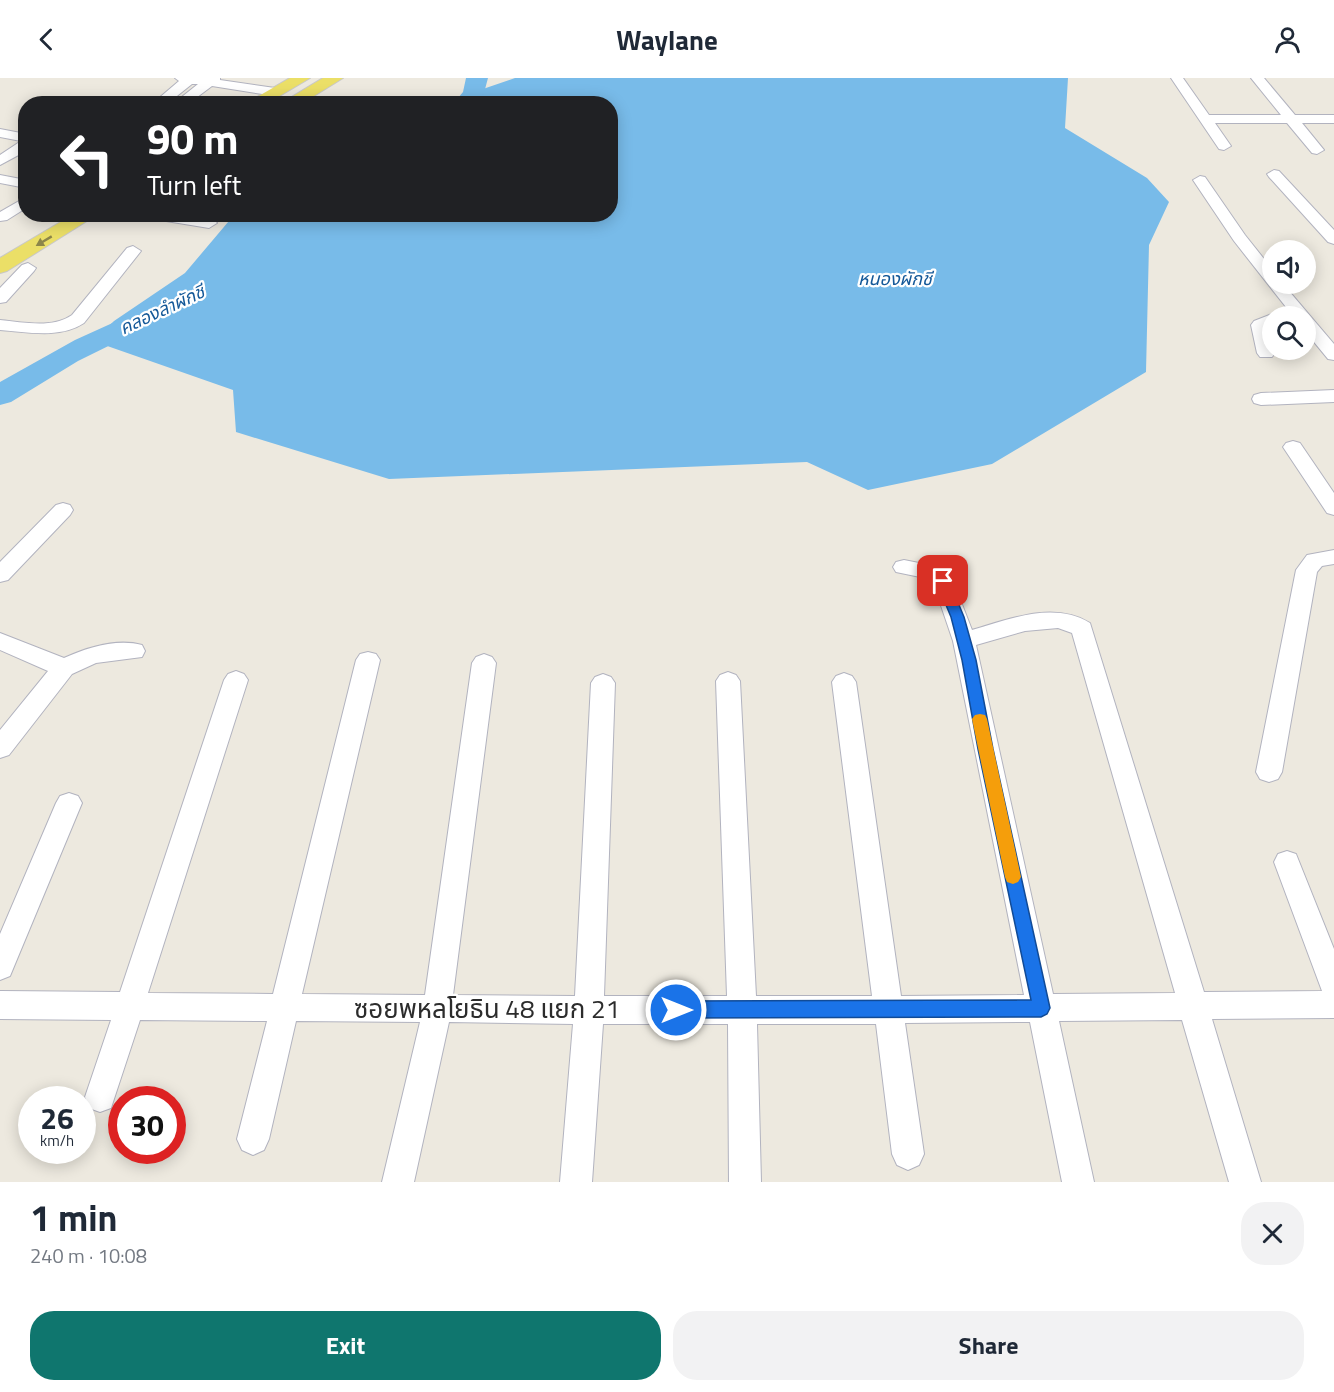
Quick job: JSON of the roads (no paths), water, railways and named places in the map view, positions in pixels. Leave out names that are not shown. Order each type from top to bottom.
[{"type":"main road","points":[[268,96],[302,78]]},
{"type":"main road","points":[[302,96],[335,78]]},
{"type":"main road","points":[[0,245],[39,222]]},
{"type":"main road","points":[[0,267],[76,222]]},
{"type":"street","points":[[1177,78],[1224,146]]},
{"type":"street","points":[[1257,78],[1317,150]]},
{"type":"street","points":[[167,96],[185,79],[213,80],[275,92]]},
{"type":"street","points":[[190,96],[213,80]]},
{"type":"street","points":[[1207,119],[1334,119]]},
{"type":"street","points":[[0,134],[18,137]]},
{"type":"street","points":[[0,161],[18,149]]},
{"type":"street","points":[[1274,174],[1334,239]]},
{"type":"street","points":[[0,178],[18,182]]},
{"type":"street","points":[[1200,180],[1262,267]]},
{"type":"street","points":[[2,217],[18,206]]},
{"type":"street","points":[[203,222],[209,223]]},
{"type":"street","points":[[0,325],[59,327],[70,325],[78,319],[133,251]]},
{"type":"street","points":[[0,298],[28,268]]},
{"type":"street","points":[[1284,294],[1294,306]]},
{"type":"street","points":[[1262,324],[1260,325],[1262,340]]},
{"type":"street","points":[[1316,333],[1334,355]]},
{"type":"street","points":[[1261,399],[1334,396]]},
{"type":"street","points":[[1293,447],[1334,508]]},
{"type":"street","points":[[0,575],[63,510]]},
{"type":"street","points":[[1269,772],[1307,570],[1315,560],[1334,556]]},
{"type":"street","points":[[904,567],[931,572],[943,581],[964,641],[1078,1182]]},
{"type":"street","points":[[964,641],[1027,623],[1071,621],[1082,629],[1245,1182]]},
{"type":"street","points":[[0,641],[63,668]]},
{"type":"street","points":[[0,747],[63,668],[92,655],[134,651]]},
{"type":"street","points":[[253,1139],[368,660]]},
{"type":"street","points":[[398,1182],[437,1010],[484,663]]},
{"type":"street","points":[[100,1097],[236,680]]},
{"type":"street","points":[[728,681],[741,1009],[745,1182]]},
{"type":"street","points":[[844,682],[908,1154]]},
{"type":"street","points":[[576,1182],[589,1010],[603,683]]},
{"type":"street","points":[[0,967],[69,803]]},
{"type":"street","points":[[1287,862],[1334,986]]},
{"type":"street","name":"ซอยพหลโยธิน 48 แยก 21","points":[[0,1005],[437,1010],[887,1010],[1334,1004]]},
{"type":"water","name":"หนองผักชี","points":[[515,78],[1068,78],[1065,128],[1147,178],[1169,202],[1149,245],[1146,372],[992,464],[868,490],[807,462],[389,479],[236,432],[233,390],[93,341],[114,321],[185,273],[228,222],[618,222],[618,96],[462,96]]},
{"type":"waterway","name":"คลองลำผักชี","points":[[471,96],[477,78]]},
{"type":"waterway","name":"คลองลำผักชี","points":[[0,396],[68,355],[139,320]]}]
